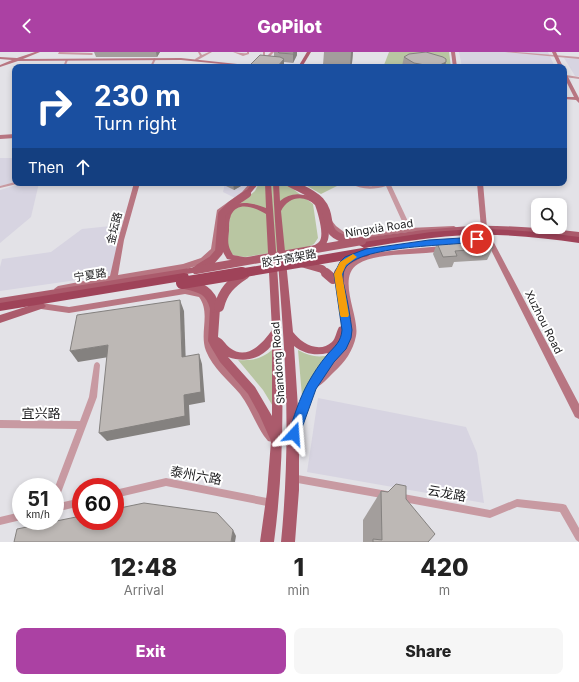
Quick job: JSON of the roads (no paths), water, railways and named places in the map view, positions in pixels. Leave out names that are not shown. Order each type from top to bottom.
[{"type":"highway","name":"胶宁高架路","points":[[0,313],[183,277],[250,272],[301,263],[412,238],[473,232],[529,235],[579,240]]},
{"type":"highway","name":"胶宁高架路","points":[[0,307],[363,249],[435,242],[489,239],[579,246]]},
{"type":"main road","points":[[302,64],[309,52]]},
{"type":"main road","points":[[313,57],[315,52]]},
{"type":"main road","points":[[197,266],[212,260],[219,252],[222,214],[231,205],[247,194],[254,186]]},
{"type":"main road","name":"Shandong Road","points":[[269,186],[274,212],[288,333],[294,434],[288,542]]},
{"type":"main road","name":"Shandong Road","points":[[267,542],[277,442],[277,330],[274,212],[276,186]]},
{"type":"main road","points":[[288,333],[297,346],[311,351],[324,350],[336,344],[342,332],[342,326],[336,279],[343,264],[363,249],[348,240],[337,236],[331,231],[328,226],[323,206],[319,200],[295,186]]},
{"type":"main road","points":[[252,260],[233,259],[224,247],[226,217],[231,209],[247,204],[274,212],[284,200],[298,196],[308,198],[319,206],[325,239],[320,246],[309,251]]},
{"type":"main road","name":"Níngxià Road","points":[[183,277],[197,266],[252,260],[309,251],[363,249],[415,233],[484,228],[579,235]]},
{"type":"main road","points":[[294,434],[312,386],[330,358],[342,346],[346,338],[347,330],[336,279],[322,269],[301,263]]},
{"type":"main road","points":[[250,272],[226,288],[223,293],[217,308],[213,341],[220,355],[246,384],[263,408],[277,442]]},
{"type":"main road","points":[[183,277],[209,292],[214,299],[217,308],[217,336],[222,348],[227,353],[234,356],[254,354],[262,350],[277,330]]},
{"type":"main road","name":"宁夏路","points":[[0,301],[42,294],[183,277]]},
{"type":"main road","points":[[0,319],[41,306]]},
{"type":"street","points":[[0,66],[38,52]]},
{"type":"street","points":[[199,52],[202,56]]},
{"type":"street","points":[[196,60],[210,52]]},
{"type":"street","points":[[234,52],[243,55],[248,54],[247,52]]},
{"type":"street","points":[[265,64],[273,52]]},
{"type":"street","points":[[453,52],[455,64]]},
{"type":"street","points":[[506,52],[555,54],[579,58]]},
{"type":"street","points":[[59,53],[91,53]]},
{"type":"street","points":[[90,60],[91,53]]},
{"type":"street","points":[[83,60],[91,53]]},
{"type":"street","points":[[555,54],[560,64]]},
{"type":"street","points":[[53,60],[56,56]]},
{"type":"street","points":[[0,58],[16,60],[155,59],[196,60],[246,64]]},
{"type":"street","points":[[152,64],[155,59]]},
{"type":"street","points":[[65,64],[67,60]]},
{"type":"street","points":[[567,75],[579,78]]},
{"type":"street","points":[[567,79],[578,100]]},
{"type":"street","points":[[567,98],[578,100]]},
{"type":"street","points":[[0,137],[12,136]]},
{"type":"street","points":[[0,187],[12,184]]},
{"type":"street","name":"金坛路","points":[[113,278],[121,240],[136,186]]},
{"type":"street","points":[[197,266],[211,255],[214,250],[219,211],[244,193],[250,186]]},
{"type":"street","points":[[300,186],[324,200],[327,206],[330,221],[334,228],[342,234],[360,237],[434,228],[465,229]]},
{"type":"street","points":[[358,186],[382,188],[384,186]]},
{"type":"street","points":[[388,186],[409,230]]},
{"type":"street","points":[[480,186],[484,228]]},
{"type":"street","points":[[354,237],[350,242],[351,249],[363,249]]},
{"type":"street","points":[[363,249],[368,256],[459,246],[489,239]]},
{"type":"street","name":"Xuzhou Road","points":[[489,239],[579,414]]},
{"type":"street","points":[[312,386],[324,377],[349,347],[352,328],[344,278],[347,269],[363,249]]},
{"type":"street","points":[[42,294],[113,278],[184,267],[206,266],[207,279],[204,286],[196,293]]},
{"type":"street","points":[[41,306],[69,310],[181,292],[202,295],[209,304],[207,344],[214,358],[248,398],[258,419],[277,442]]},
{"type":"street","points":[[62,478],[93,397],[97,365]]},
{"type":"street","name":"宜兴路","points":[[0,424],[82,425]]},
{"type":"street","name":"云龙路","points":[[292,478],[490,514],[517,503],[563,508],[579,536]]},
{"type":"street","name":"泰州六路","points":[[124,492],[166,482],[272,503]]},
{"type":"street","points":[[0,521],[12,518]]}]
